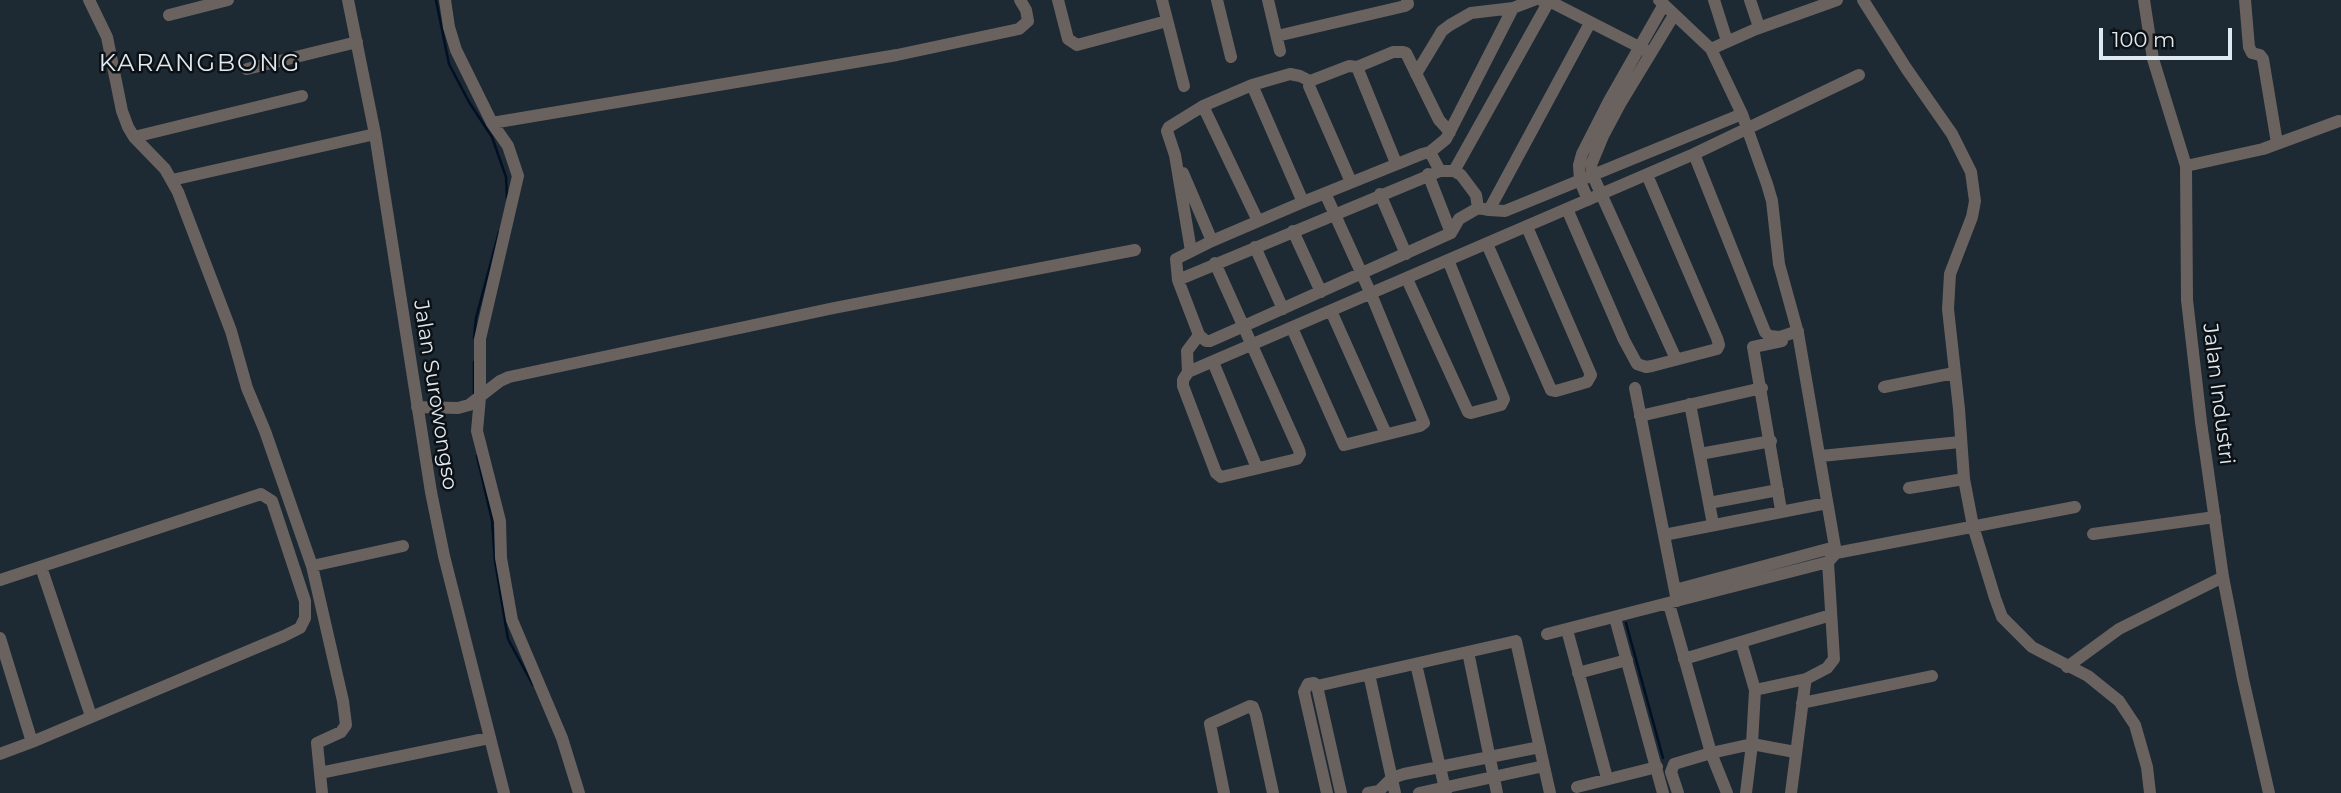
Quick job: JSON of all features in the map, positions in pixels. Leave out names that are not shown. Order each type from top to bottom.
[{"type":"street","points":[[89,0],[107,37],[122,111],[172,180],[231,331],[247,388],[265,431],[312,566],[346,724],[341,732],[317,743],[322,793]]},
{"type":"street","points":[[169,15],[228,0]]},
{"type":"street","name":"Jalan Surowongso","points":[[348,0],[375,134],[417,407],[444,556],[504,793]]},
{"type":"street","points":[[445,0],[453,42],[512,155],[518,182],[480,339],[475,401],[477,431],[500,521],[501,558],[512,620],[562,738],[579,793]]},
{"type":"street","points":[[495,122],[897,55],[1019,29],[1026,24],[1028,16],[1020,0]]},
{"type":"street","points":[[1058,0],[1068,39],[1077,45],[1167,21]]},
{"type":"street","points":[[1162,0],[1184,86]]},
{"type":"street","points":[[1217,0],[1231,57]]},
{"type":"street","points":[[1268,0],[1280,51]]},
{"type":"street","points":[[1277,36],[1405,6],[1408,4],[1407,0]]},
{"type":"street","points":[[1416,74],[1442,31],[1450,25],[1471,13],[1513,8],[1534,0]]},
{"type":"street","points":[[1714,0],[1727,41]]},
{"type":"street","points":[[1750,0],[1759,27]]},
{"type":"street","points":[[1711,49],[1759,27],[1837,0]]},
{"type":"street","points":[[1863,0],[1952,134],[1972,172],[1975,201],[1972,217],[1950,274],[1948,309],[1964,479],[1973,526],[2002,617],[2032,647],[2088,676],[2119,701],[2135,725],[2147,767],[2150,793]]},
{"type":"street","name":"Jalan Industri","points":[[2144,0],[2153,59],[2186,166],[2187,300],[2215,517],[2242,679],[2269,793]]},
{"type":"street","points":[[2245,0],[2249,47],[2252,53],[2263,59],[2277,143]]},
{"type":"street","points":[[1454,171],[1545,1],[1652,54]]},
{"type":"street","points":[[1588,200],[1580,181],[1579,166],[1582,154],[1661,3],[1711,49],[1742,114],[1772,201],[1779,264],[1798,334],[1821,456],[1833,554],[1833,659],[1827,668],[1806,679],[1755,690]]},
{"type":"street","points":[[1513,8],[1443,143],[1430,152],[1396,163],[1303,202],[1174,260],[1178,280],[1199,335],[1210,341],[1451,233],[1459,219],[1484,209],[1505,211],[1742,114]]},
{"type":"street","points":[[1674,15],[1620,104],[1591,165],[1593,176],[1676,359]]},
{"type":"street","points":[[1484,209],[1590,23]]},
{"type":"street","points":[[247,69],[357,42]]},
{"type":"street","points":[[1212,241],[1167,131],[1169,127],[1203,106],[1252,85],[1290,74],[1310,81],[1349,66],[1357,67],[1393,52],[1402,52],[1406,53],[1439,120],[1450,132]]},
{"type":"street","points":[[1357,67],[1396,163]]},
{"type":"street","points":[[1188,372],[1647,175],[1859,75]]},
{"type":"street","points":[[1310,81],[1309,86],[1352,182]]},
{"type":"street","points":[[1252,85],[1303,202]]},
{"type":"street","points":[[138,135],[302,96]]},
{"type":"street","points":[[1203,106],[1258,221]]},
{"type":"street","points":[[2186,166],[2263,149],[2339,121]]},
{"type":"street","points":[[172,180],[375,134]]},
{"type":"street","points":[[1430,152],[1451,233]]},
{"type":"street","points":[[1694,154],[1765,332],[1769,336],[1780,337],[1798,334]]},
{"type":"street","points":[[1175,155],[1191,251]]},
{"type":"street","points":[[1178,280],[1434,172],[1454,171],[1469,184],[1484,209]]},
{"type":"street","points":[[1567,209],[1633,359],[1640,366],[1646,368],[1717,349],[1719,343],[1647,175]]},
{"type":"street","points":[[1292,328],[1342,443],[1348,445],[1420,426],[1424,420],[1325,193]]},
{"type":"street","points":[[1380,194],[1406,254]]},
{"type":"street","points":[[1487,244],[1551,390],[1587,382],[1591,375],[1527,226]]},
{"type":"street","points":[[1293,231],[1321,292]]},
{"type":"street","points":[[1255,247],[1283,309]]},
{"type":"street","points":[[417,407],[458,408],[475,401],[509,377],[834,308],[1135,250]]},
{"type":"street","points":[[1407,279],[1468,412],[1501,405],[1504,399],[1448,260]]},
{"type":"street","points":[[1199,335],[1187,351],[1188,372],[1183,380],[1185,394],[1216,473],[1221,477],[1297,459],[1300,454],[1215,263]]},
{"type":"street","points":[[1331,311],[1386,434]]},
{"type":"street","points":[[1782,510],[1754,347],[1798,334]]},
{"type":"street","points":[[1213,362],[1257,468]]},
{"type":"street","points":[[1884,387],[1954,373]]},
{"type":"street","points":[[1634,388],[1664,535],[1684,659],[1711,753],[1727,793]]},
{"type":"street","points":[[1640,416],[1762,388]]},
{"type":"street","points":[[1690,404],[1713,524]]},
{"type":"street","points":[[1700,454],[1771,441]]},
{"type":"street","points":[[1821,456],[1960,442]]},
{"type":"street","points":[[1909,488],[1964,479]]},
{"type":"street","points":[[1709,503],[1778,490]]},
{"type":"street","points":[[0,580],[261,494],[272,500],[304,601],[305,618],[300,628],[0,754]]},
{"type":"street","points":[[1664,535],[1827,502]]},
{"type":"street","points":[[1547,634],[1615,618],[1674,598],[1833,554],[2075,507]]},
{"type":"street","points":[[2093,534],[2215,517]]},
{"type":"street","points":[[312,566],[403,547]]},
{"type":"street","points":[[41,567],[91,716]]},
{"type":"street","points":[[2067,667],[2119,629],[2223,577]]},
{"type":"street","points":[[1684,659],[1831,615]]},
{"type":"street","points":[[1615,618],[1663,793]]},
{"type":"street","points":[[1567,630],[1607,778]]},
{"type":"street","points":[[1317,687],[1516,641],[1550,793]]},
{"type":"street","points":[[1741,642],[1755,690],[1746,793]]},
{"type":"street","points":[[1,643],[4,670],[32,742]]},
{"type":"street","points":[[1468,652],[1497,793]]},
{"type":"street","points":[[1578,673],[1627,660]]},
{"type":"street","points":[[1416,664],[1445,791]]},
{"type":"street","points":[[1369,674],[1395,793]]},
{"type":"street","points":[[1802,704],[1932,676]]},
{"type":"street","points":[[1791,793],[1806,679]]},
{"type":"street","points":[[1327,793],[1304,692],[1308,684],[1314,683],[1341,793]]},
{"type":"street","points":[[1224,793],[1210,724],[1250,706],[1256,715],[1273,793]]},
{"type":"street","points":[[320,773],[489,738]]},
{"type":"street","points":[[1678,793],[1671,772],[1674,764],[1752,744],[1795,752]]},
{"type":"street","points":[[1377,792],[1392,778],[1541,747]]},
{"type":"street","points":[[1419,793],[1445,791],[1544,766]]},
{"type":"street","points":[[1577,787],[1657,767]]},
{"type":"waterway","points":[[436,0],[449,64],[492,137],[506,177],[507,198]]},
{"type":"waterway","points":[[474,338],[476,318],[499,232]]},
{"type":"waterway","points":[[474,362],[474,397]]},
{"type":"waterway","points":[[477,456],[492,520],[495,561],[508,639],[533,685]]},
{"type":"waterway","points":[[1626,623],[1663,758]]},
{"type":"district","name":"KARANGBONG","points":[[200,64]]}]
